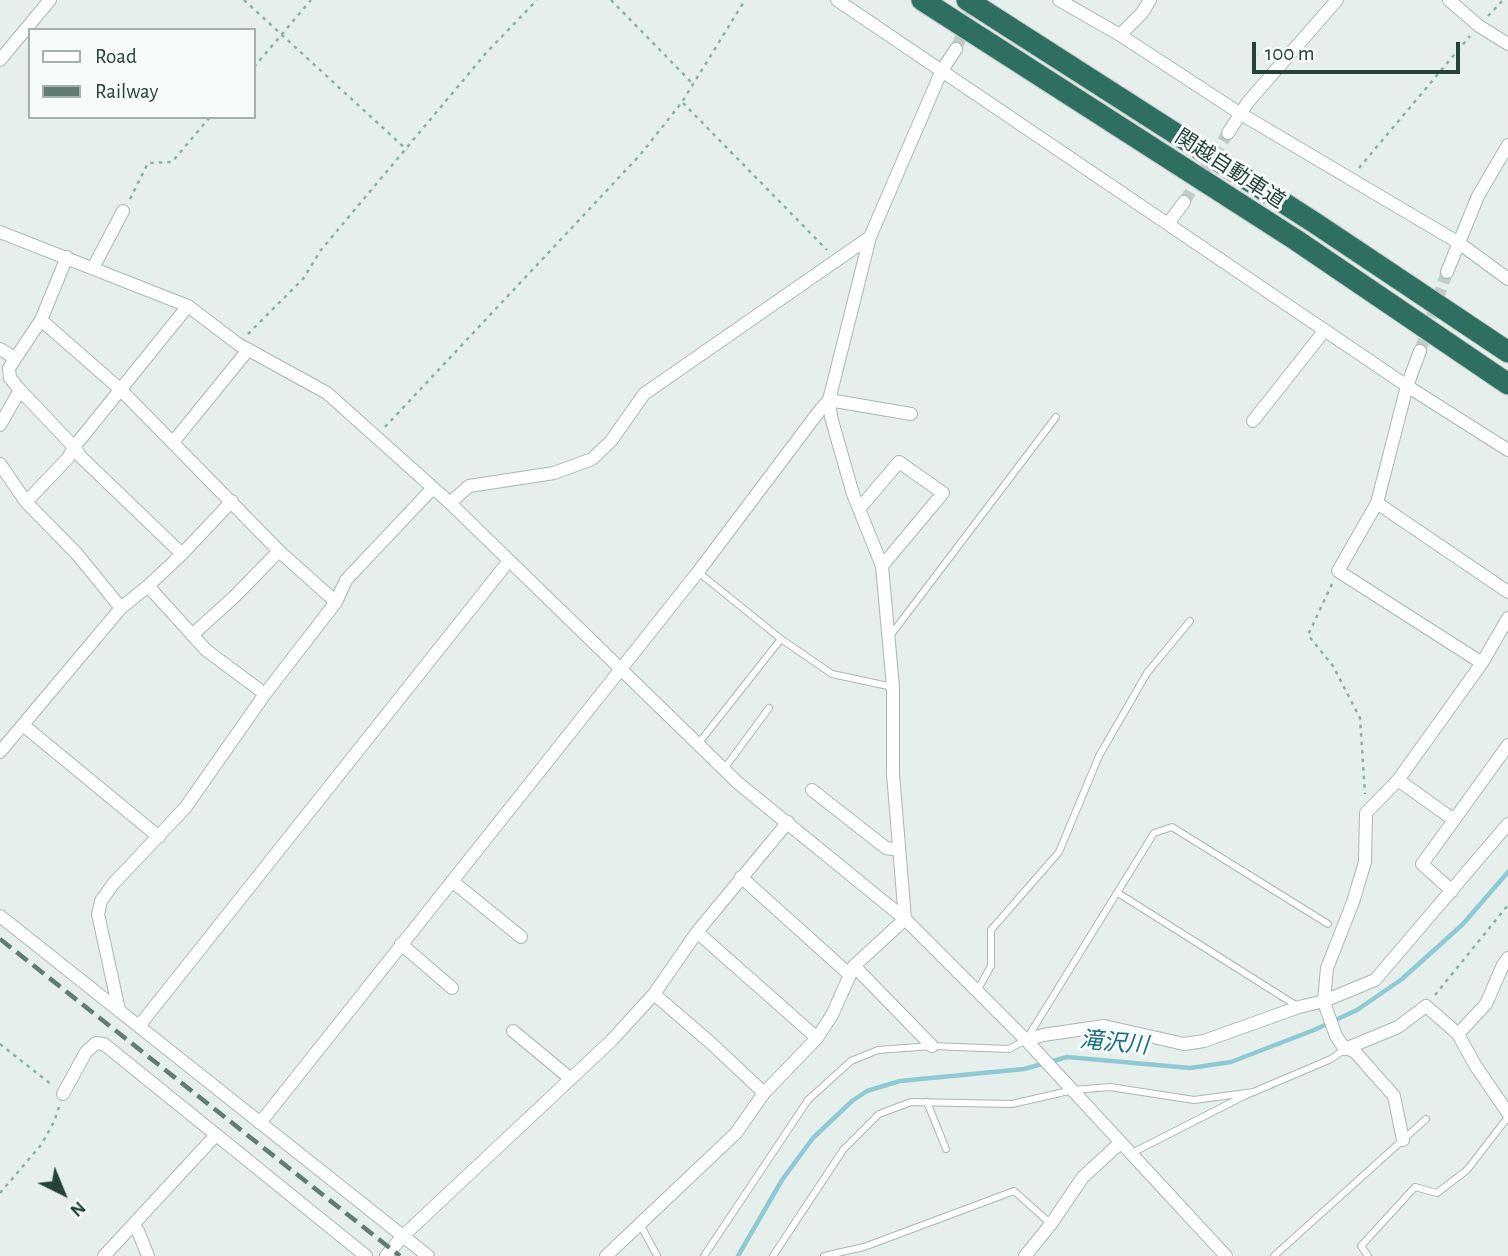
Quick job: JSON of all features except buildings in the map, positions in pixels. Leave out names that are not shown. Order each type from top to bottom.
[{"type":"highway","name":"関越自動車道","points":[[922,0],[1296,240],[1508,384]]},
{"type":"highway","name":"関越自動車道","points":[[967,0],[1315,223],[1508,352]]},
{"type":"street","points":[[29,28],[50,0]]},
{"type":"street","points":[[837,0],[1407,386],[1508,450]]},
{"type":"street","points":[[1059,0],[1120,35],[1241,114],[1459,243],[1508,279]]},
{"type":"street","points":[[1120,35],[1142,13],[1150,0]]},
{"type":"street","points":[[1228,133],[1248,102],[1337,0]]},
{"type":"street","points":[[1448,0],[1479,26],[1508,44]]},
{"type":"street","points":[[0,60],[28,29]]},
{"type":"street","points":[[905,919],[893,774],[893,687],[882,566],[859,509],[831,417],[829,400],[870,237],[942,70],[956,49]]},
{"type":"street","points":[[1447,272],[1478,196],[1508,145]]},
{"type":"street","points":[[1168,224],[1184,202]]},
{"type":"street","points":[[93,268],[123,211]]},
{"type":"street","points":[[0,232],[188,306],[243,347],[327,393],[450,503],[724,769],[905,919],[1026,1040],[1226,1256]]},
{"type":"street","points":[[450,503],[469,486],[554,473],[592,459],[611,441],[644,394],[870,237]]},
{"type":"street","points":[[67,257],[41,320],[9,368],[10,378],[74,447],[80,457],[182,554]]},
{"type":"street","points":[[26,502],[68,458],[74,447],[188,306]]},
{"type":"street","points":[[41,320],[121,390],[174,441],[279,551],[336,602]]},
{"type":"street","points":[[1254,421],[1325,330]]},
{"type":"street","points":[[174,441],[243,347]]},
{"type":"street","points":[[0,349],[15,358]]},
{"type":"street","points":[[1420,351],[1407,386],[1377,503],[1339,571],[1482,663]]},
{"type":"street","points":[[0,425],[20,390]]},
{"type":"street","points":[[829,400],[911,414]]},
{"type":"street","points":[[260,1123],[698,572],[803,430],[829,400]]},
{"type":"street","points":[[859,509],[899,462],[943,493],[882,566]]},
{"type":"street","points":[[0,464],[26,502],[77,554],[121,608]]},
{"type":"street","points":[[119,1010],[98,914],[101,901],[113,884],[185,808],[265,694],[336,602],[346,580],[432,489]]},
{"type":"street","points":[[0,752],[121,608],[182,554],[232,501]]},
{"type":"street","points":[[1377,503],[1508,592]]},
{"type":"street","points":[[192,635],[279,551]]},
{"type":"street","points":[[139,1026],[508,562]]},
{"type":"street","points":[[148,586],[206,650],[265,694]]},
{"type":"street","points":[[1403,1140],[1394,1096],[1356,1053],[1347,1049],[1336,1036],[1325,1004],[1327,968],[1353,902],[1365,862],[1366,813],[1398,780],[1482,663],[1508,618]]},
{"type":"street","points":[[23,725],[159,837]]},
{"type":"street","points":[[1452,891],[1422,864],[1508,745]]},
{"type":"street","points":[[1398,780],[1454,820]]},
{"type":"street","points":[[812,790],[886,848],[899,850]]},
{"type":"street","points":[[386,1256],[403,1236],[611,1041],[654,994],[697,932],[788,822]]},
{"type":"street","points":[[1026,1040],[1104,1026],[1184,1044],[1204,1041],[1299,1007],[1325,1004],[1375,980],[1508,824]]},
{"type":"street","points":[[741,877],[853,970],[932,1046]]},
{"type":"street","points":[[452,880],[522,937]]},
{"type":"street","points":[[0,916],[428,1256]]},
{"type":"street","points":[[606,1256],[736,1133],[764,1093],[817,1038],[832,1015],[853,970],[905,919]]},
{"type":"street","points":[[697,932],[817,1038]]},
{"type":"street","points":[[401,944],[452,988]]},
{"type":"street","points":[[1458,1034],[1486,1004],[1508,958]]},
{"type":"street","points":[[654,994],[764,1093]]},
{"type":"street","points":[[1347,1049],[1398,1027],[1426,1006],[1458,1034],[1508,1115]]},
{"type":"street","points":[[513,1031],[571,1079]]},
{"type":"street","points":[[63,1094],[86,1052],[96,1043],[104,1044],[366,1256]]},
{"type":"street","points":[[104,1256],[216,1135]]},
{"type":"street","points":[[1027,1255],[1083,1177],[1120,1143]]},
{"type":"street","points":[[133,1225],[148,1256]]},
{"type":"lane","points":[[889,638],[1056,417]]},
{"type":"lane","points":[[698,572],[781,639],[832,674],[893,687]]},
{"type":"lane","points":[[977,991],[991,966],[991,930],[1059,852],[1099,756],[1147,673],[1190,621]]},
{"type":"lane","points":[[698,744],[781,639]]},
{"type":"lane","points":[[724,769],[769,708]]},
{"type":"lane","points":[[705,1256],[808,1100],[851,1061],[878,1050],[932,1046],[1009,1049],[1026,1040],[1154,833],[1172,827],[1328,924]]},
{"type":"lane","points":[[1118,893],[1299,1007]]},
{"type":"lane","points":[[1130,1154],[1347,1049]]},
{"type":"lane","points":[[773,1256],[843,1150],[879,1114],[911,1102],[1012,1104],[1073,1090],[1110,1087],[1194,1100],[1254,1092]]},
{"type":"lane","points":[[927,1102],[946,1149]]},
{"type":"lane","points":[[1368,1256],[1361,1246],[1415,1187],[1437,1193],[1457,1178],[1508,1115]]},
{"type":"lane","points":[[1274,1256],[1426,1119]]},
{"type":"lane","points":[[824,1256],[864,1247],[1014,1191],[1051,1224]]},
{"type":"lane","points":[[640,1223],[657,1256]]},
{"type":"path","points":[[244,0],[407,150]]},
{"type":"path","points":[[256,65],[311,0]]},
{"type":"path","points":[[243,347],[303,279],[321,250],[486,53],[537,0]]},
{"type":"path","points":[[611,0],[693,84]]},
{"type":"path","points":[[376,437],[640,155],[682,102],[744,0]]},
{"type":"path","points":[[1350,178],[1503,0]]},
{"type":"path","points":[[682,102],[837,260]]},
{"type":"path","points":[[123,211],[148,163],[172,162],[208,119]]},
{"type":"path","points":[[1339,571],[1308,635],[1333,666],[1360,718],[1366,813]]},
{"type":"path","points":[[1426,1006],[1508,905]]},
{"type":"path","points":[[0,1044],[63,1094],[54,1122],[41,1145],[0,1193]]},
{"type":"waterway","name":"滝沢川","points":[[738,1256],[782,1180],[813,1138],[852,1101],[867,1091],[900,1081],[1024,1069],[1067,1057],[1190,1068],[1231,1062],[1357,1010],[1402,979],[1463,924],[1508,872]]},
{"type":"tunnel","points":[[956,49],[977,0]]},
{"type":"tunnel","points":[[1184,202],[1228,133]]},
{"type":"tunnel","points":[[1420,351],[1447,272]]},
{"type":"railway","points":[[0,939],[400,1256]]}]
